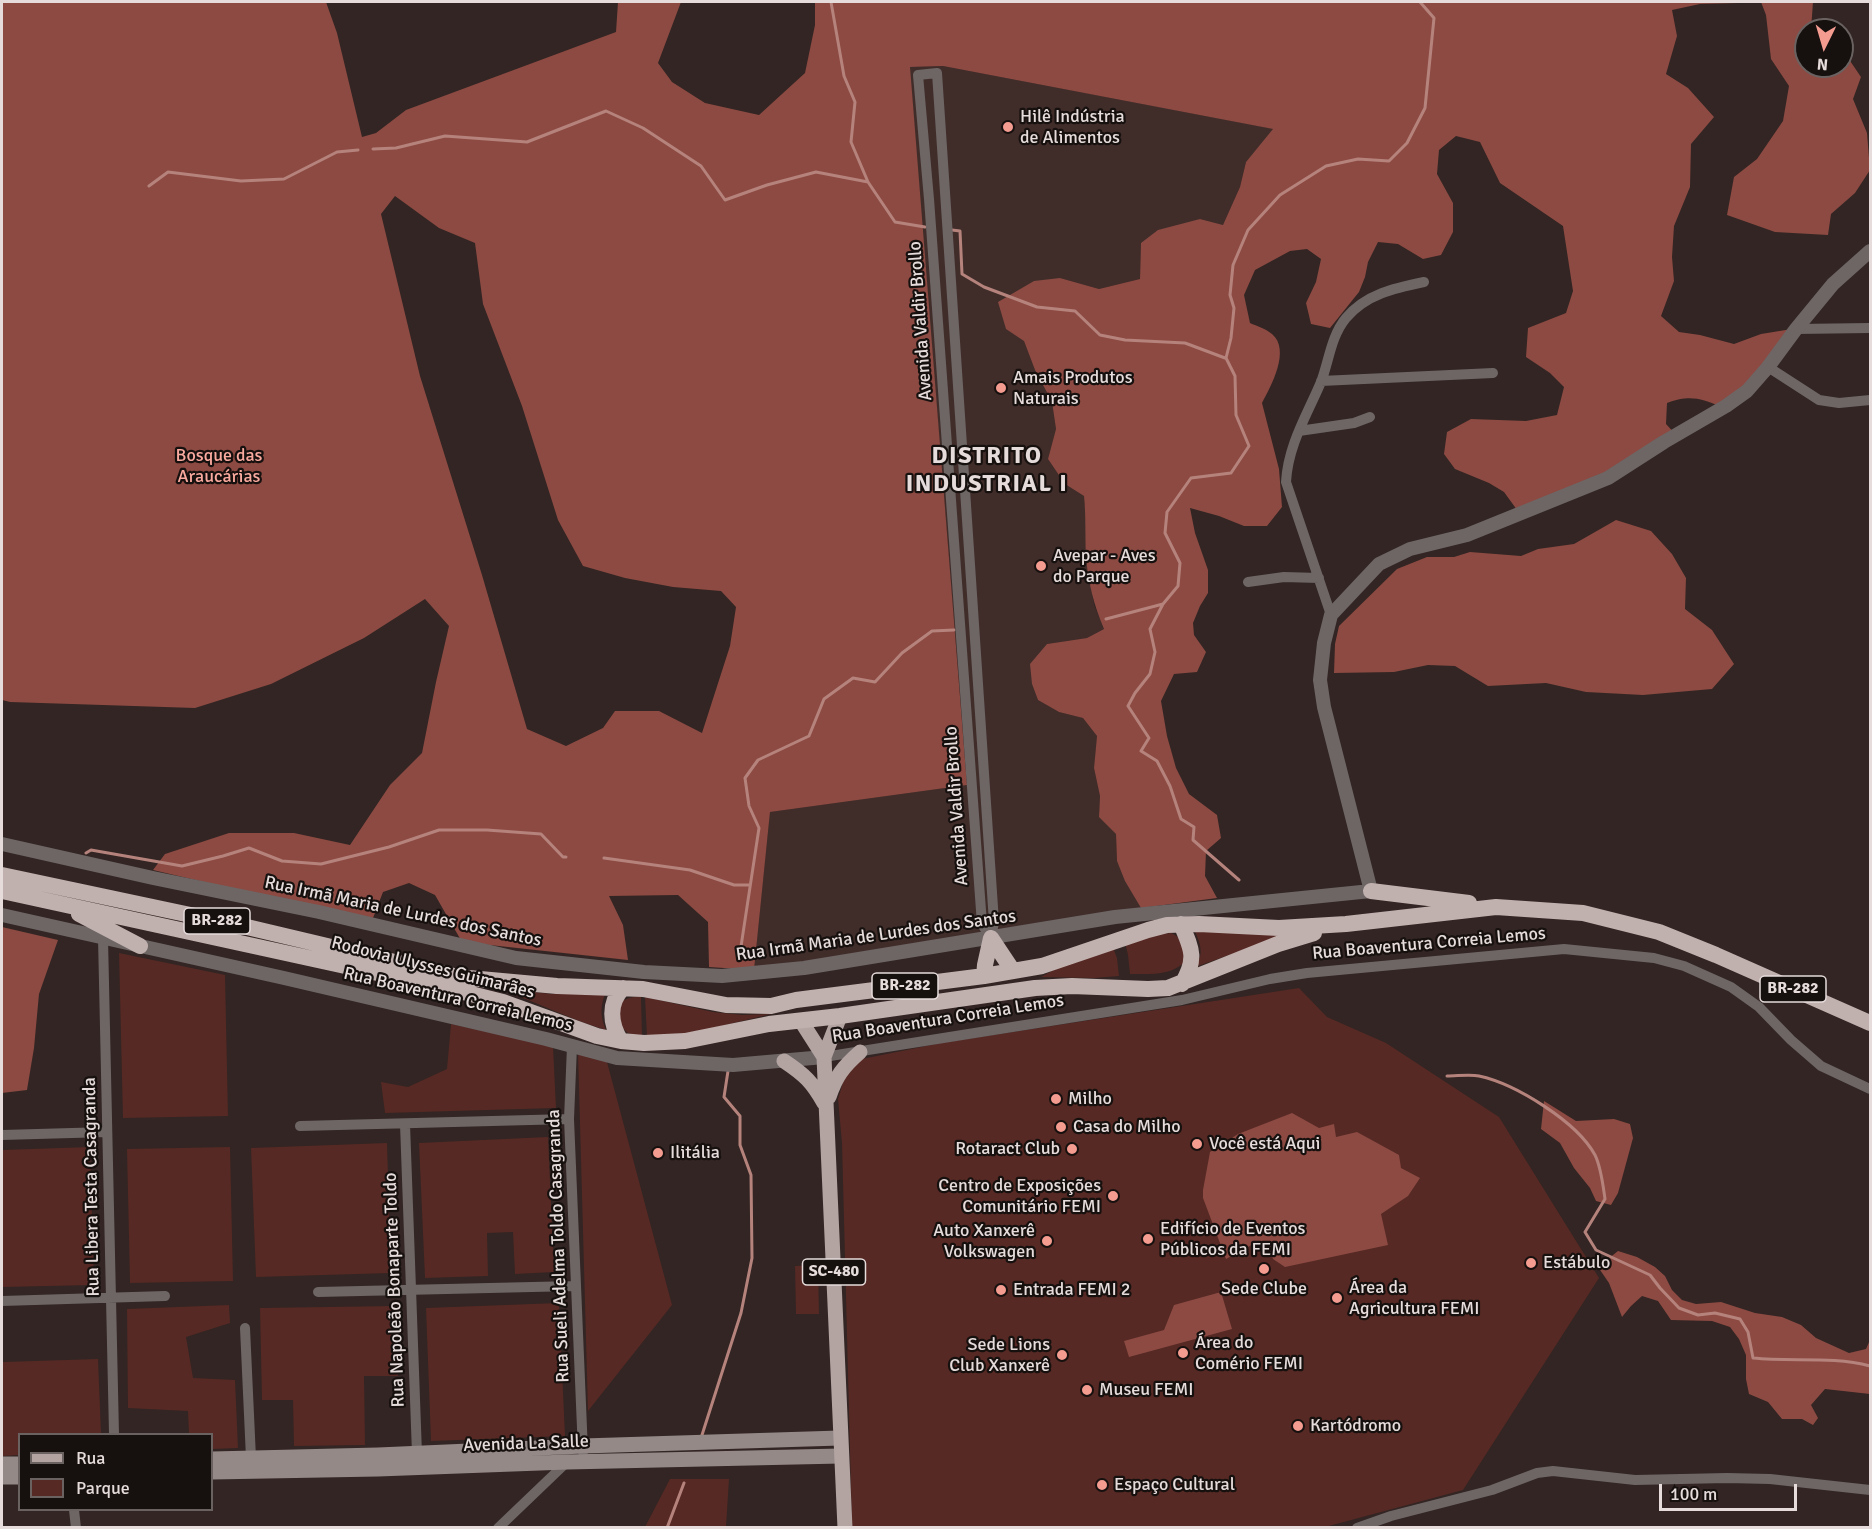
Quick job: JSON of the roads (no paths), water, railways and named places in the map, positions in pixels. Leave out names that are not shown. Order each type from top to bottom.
[{"type":"highway","name":"Rodovia Ulysses Guimarães","points":[[2,875],[247,927],[458,976],[557,986],[643,989],[726,1005],[771,1006],[796,1000],[984,976],[1042,966],[1148,930],[1181,924],[1279,928],[1346,924],[1496,907],[1583,913],[1659,932],[1870,1023]]},
{"type":"highway","name":"Rodovia Ulysses Guimarães","points":[[2,891],[455,990],[503,1002],[597,1036],[644,1043],[685,1041],[769,1024],[1035,988],[1072,986],[1168,988],[1297,938],[1346,924]]},
{"type":"highway","points":[[1371,891],[1496,907]]},
{"type":"highway","points":[[60,903],[140,946]]},
{"type":"highway","points":[[1181,924],[1189,940],[1192,959],[1191,967],[1182,984]]},
{"type":"highway","points":[[990,938],[1013,971]]},
{"type":"highway","points":[[984,976],[990,938]]},
{"type":"highway","points":[[621,1041],[614,1027],[612,1011],[617,994],[623,988]]},
{"type":"main road","name":"SC-480","points":[[840,1016],[824,1057],[845,1527]]},
{"type":"main road","name":"SC-480","points":[[801,1021],[815,1039],[824,1057]]},
{"type":"main road","points":[[826,1106],[836,1079],[843,1068],[860,1052]]},
{"type":"main road","points":[[784,1061],[804,1074],[826,1106]]},
{"type":"main road","name":"Avenida La Salle","points":[[213,1459],[567,1462],[584,1454],[840,1438]]},
{"type":"main road","name":"Avenida La Salle","points":[[213,1472],[378,1462],[417,1454],[841,1456]]},
{"type":"main road","points":[[2,1464],[18,1464]]},
{"type":"main road","points":[[2,1478],[18,1477]]},
{"type":"street","name":"Avenida Valdir Brollo","points":[[937,73],[994,922],[990,938],[982,924],[918,75],[937,73]]},
{"type":"street","points":[[1371,891],[1324,707],[1320,680],[1324,643],[1331,615],[1379,564],[1410,549],[1467,535],[1608,478],[1726,406],[1747,391],[1768,368],[1833,284],[1870,251]]},
{"type":"street","points":[[1331,615],[1286,482],[1292,447],[1321,381],[1335,338],[1346,318],[1371,297],[1395,288],[1424,282]]},
{"type":"street","points":[[1796,329],[1870,328]]},
{"type":"street","points":[[1768,368],[1819,399],[1839,403],[1870,400]]},
{"type":"street","points":[[1321,381],[1493,374]]},
{"type":"street","points":[[1299,431],[1354,423],[1370,417]]},
{"type":"street","points":[[1248,582],[1276,578],[1319,578]]},
{"type":"street","name":"Rua Irmã Maria de Lurdes dos Santos","points":[[2,844],[320,912],[516,958],[644,972],[722,976],[804,968],[1115,917],[1371,891]]},
{"type":"street","name":"Rua Boaventura Correia Lemos","points":[[2,915],[284,978],[617,1058],[734,1065],[860,1052],[1182,1000],[1270,979],[1297,975],[1564,949],[1653,958],[1693,970],[1731,987],[1759,1007],[1791,1040],[1821,1066],[1870,1089]]},
{"type":"street","name":"Rua Libera Testa Casagranda","points":[[103,938],[114,1433]]},
{"type":"street","name":"Rua Sueli Adelma Toldo Casagranda","points":[[572,1046],[569,1119],[584,1454]]},
{"type":"street","points":[[300,1126],[569,1119]]},
{"type":"street","name":"Rua Napoleão Bonaparte Toldo","points":[[405,1124],[417,1454]]},
{"type":"street","points":[[2,1135],[107,1132]]},
{"type":"street","points":[[318,1292],[575,1286]]},
{"type":"street","points":[[2,1301],[165,1296]]},
{"type":"street","points":[[245,1328],[251,1458]]},
{"type":"street","points":[[498,1527],[567,1462]]},
{"type":"street","points":[[1357,1527],[1492,1490],[1537,1473],[1553,1471],[1635,1480],[1770,1479],[1870,1490]]},
{"type":"street","points":[[74,1511],[76,1527]]},
{"type":"waterway","points":[[831,2],[844,76],[855,102],[851,142],[868,182]]},
{"type":"waterway","points":[[1239,880],[1193,840],[1194,827],[1181,819],[1170,786],[1157,761],[1141,751],[1149,738],[1128,706],[1150,674],[1155,652],[1150,629],[1163,604],[1178,586],[1180,563],[1165,533],[1167,512],[1191,478],[1231,473],[1249,446],[1236,415],[1235,376],[1226,358],[1234,308],[1230,295],[1233,265],[1248,230],[1280,195],[1326,166],[1358,159],[1389,161],[1407,143],[1425,108],[1434,18],[1420,2]]},
{"type":"waterway","points":[[373,149],[396,148],[445,136],[527,142],[606,111],[643,128],[701,166],[725,200],[767,185],[816,172],[868,182],[895,222],[925,227]]},
{"type":"waterway","points":[[149,186],[168,172],[241,181],[284,179],[337,152],[358,150]]},
{"type":"waterway","points":[[952,230],[960,231],[962,274],[984,287],[1037,307],[1075,311],[1100,335],[1125,340],[1185,343],[1225,358]]},
{"type":"waterway","points":[[1106,619],[1163,604]]},
{"type":"waterway","points":[[740,953],[759,828],[749,806],[745,778],[758,760],[809,736],[824,699],[853,678],[875,682],[902,653],[932,631],[954,630]]},
{"type":"waterway","points":[[86,853],[91,850],[182,866],[249,848],[282,861],[321,864],[389,847],[439,830],[487,830],[541,834],[563,857],[566,857]]},
{"type":"waterway","points":[[604,858],[690,870],[734,885],[750,885]]},
{"type":"waterway","points":[[702,1435],[741,1313],[752,1258],[751,1175],[740,1145],[740,1116],[724,1097],[728,1071]]},
{"type":"waterway","points":[[1447,1076],[1468,1075],[1494,1080],[1544,1106],[1574,1130],[1595,1155],[1605,1199],[1585,1232],[1596,1250],[1650,1275],[1679,1308],[1698,1315],[1715,1313],[1740,1319],[1748,1332],[1753,1358],[1827,1360],[1870,1366]]},
{"type":"waterway","points":[[667,1528],[684,1483]]},
{"type":"place","name":"Hilê Indústria de Alimentos","points":[[1008,127]]},
{"type":"place","name":"Amais Produtos Naturais","points":[[1001,388]]},
{"type":"place","name":"Avepar - Aves do Parque","points":[[1041,566]]},
{"type":"place","name":"Milho","points":[[1056,1099]]},
{"type":"place","name":"Casa do Milho","points":[[1061,1127]]},
{"type":"place","name":"Você está Aqui","points":[[1197,1144]]},
{"type":"place","name":"Rotaract Club","points":[[1072,1149]]},
{"type":"place","name":"Ilitália","points":[[658,1153]]},
{"type":"place","name":"Centro de Exposições Comunitário FEMI","points":[[1113,1196]]},
{"type":"place","name":"Edifício de Eventos Públicos da FEMI","points":[[1148,1239]]},
{"type":"place","name":"Auto Xanxerê Volkswagen","points":[[1047,1241]]},
{"type":"place","name":"Estábulo","points":[[1531,1263]]},
{"type":"place","name":"Sede Clube","points":[[1264,1269]]},
{"type":"place","name":"Entrada FEMI 2","points":[[1001,1290]]},
{"type":"place","name":"Área da Agricultura FEMI","points":[[1337,1298]]},
{"type":"place","name":"Área do Comério FEMI","points":[[1183,1353]]},
{"type":"place","name":"Sede Lions Club Xanxerê","points":[[1062,1355]]},
{"type":"place","name":"Museu FEMI","points":[[1087,1390]]},
{"type":"place","name":"Kartódromo","points":[[1298,1426]]},
{"type":"place","name":"Espaço Cultural","points":[[1102,1485]]},
{"type":"district","name":"DISTRITO INDUSTRIAL I","points":[[987,471]]},
{"type":"park label","name":"Bosque das Araucárias","points":[[219,466]]}]
